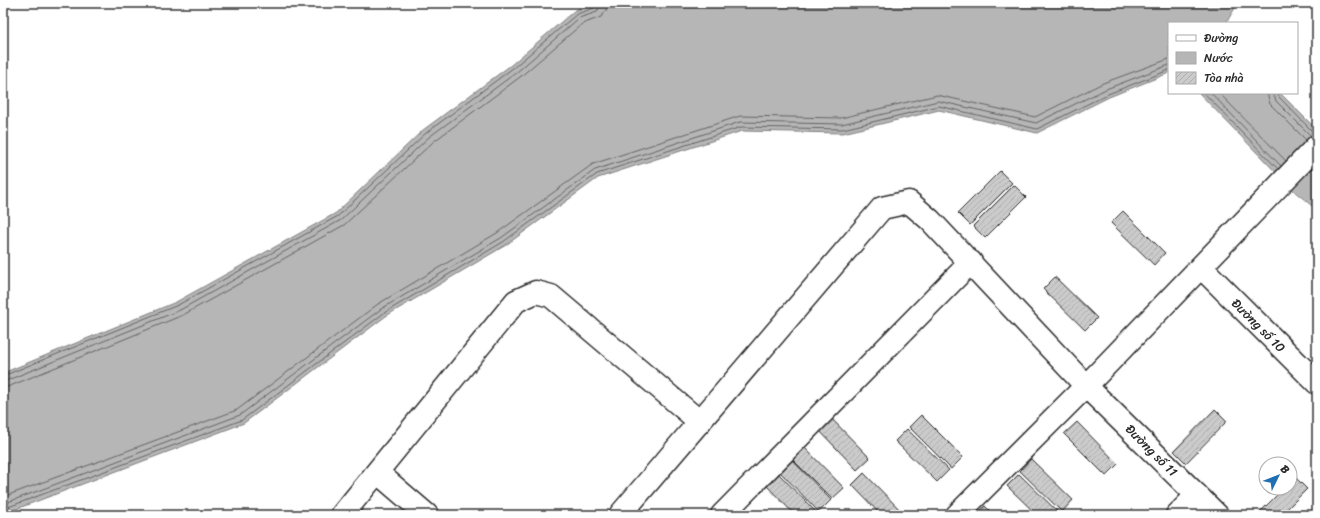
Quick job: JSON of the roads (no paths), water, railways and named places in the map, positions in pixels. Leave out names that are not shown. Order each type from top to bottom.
[{"type":"street","points":[[957,515],[1086,386],[1317,146]]},
{"type":"street","name":"Đường số 11","points":[[700,422],[882,208],[909,202],[930,220],[971,262],[1086,386],[1217,515]]},
{"type":"street","points":[[722,515],[971,262]]},
{"type":"street","name":"Đường số 10","points":[[1201,267],[1317,383]]},
{"type":"street","points":[[342,515],[378,473],[516,301],[536,292],[551,296],[700,422],[620,515]]},
{"type":"street","points":[[378,473],[427,515]]},
{"type":"street","points":[[1177,515],[1197,495]]},
{"type":"water","points":[[598,3],[1238,3],[1227,22],[1168,22],[1168,73],[1109,97],[1037,133],[939,110],[843,133],[742,131],[598,178],[506,245],[386,316],[244,423],[3,514],[3,373],[176,302],[336,213],[423,130],[511,65],[575,10]]},
{"type":"water","points":[[1200,94],[1281,94],[1317,130],[1317,210],[1294,191]]}]
